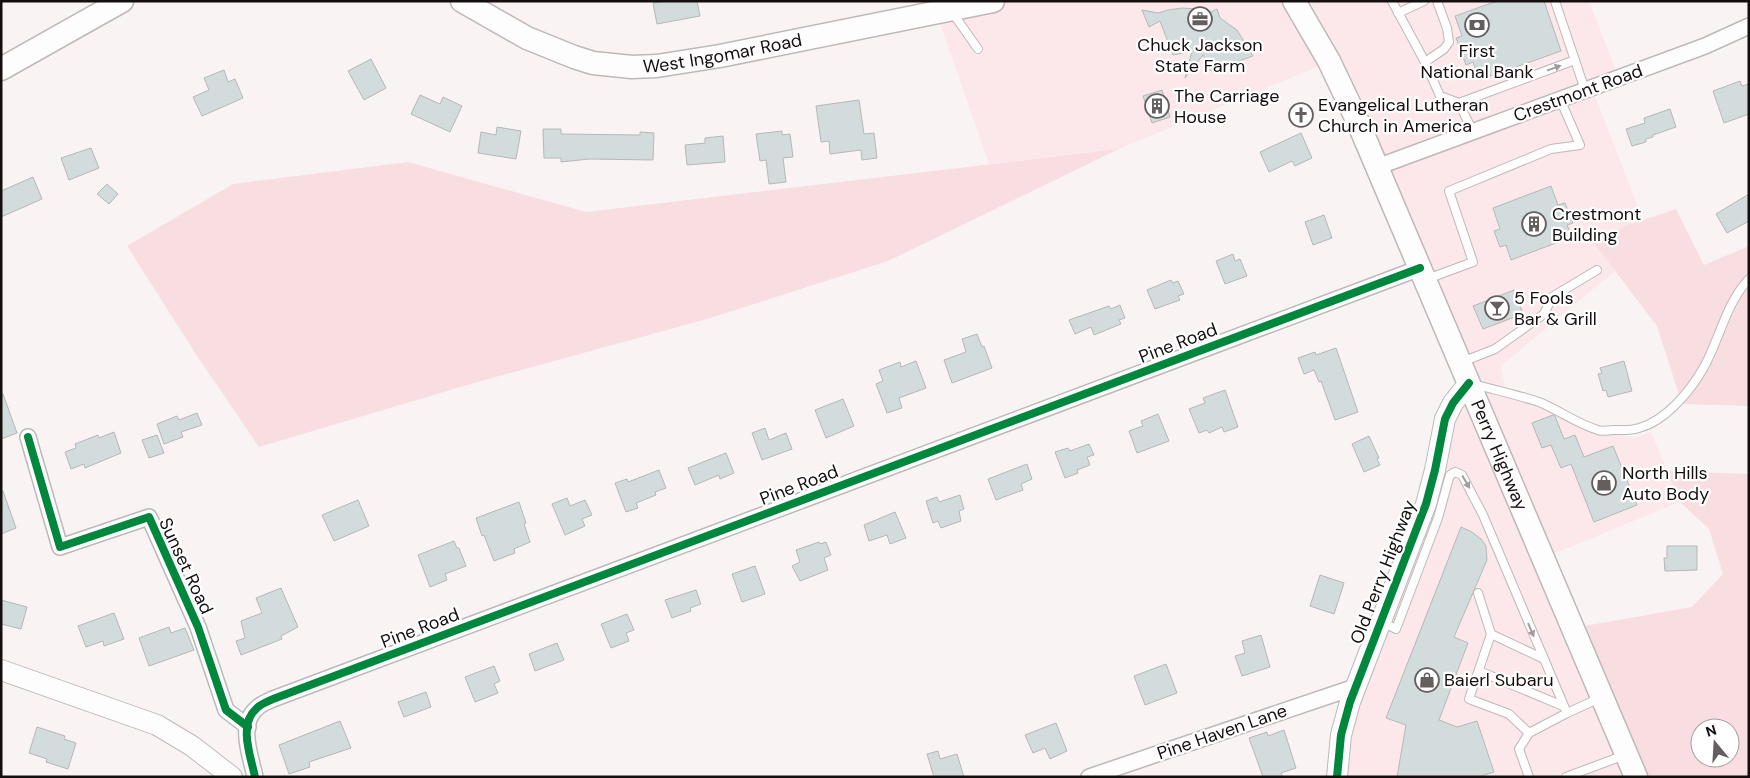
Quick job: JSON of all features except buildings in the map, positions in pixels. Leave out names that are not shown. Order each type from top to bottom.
[{"type":"main road","points":[[1,69],[122,1]]},
{"type":"main road","name":"West Ingomar Road","points":[[462,1],[527,38],[574,57],[593,63],[632,67],[657,66],[720,56],[993,1]]},
{"type":"main road","name":"Perry Highway","points":[[1294,1],[1316,37],[1344,90],[1636,777]]},
{"type":"street","name":"Crestmont Road","points":[[1377,167],[1705,46],[1749,26]]},
{"type":"street","name":"Pine Road","points":[[248,727],[250,716],[255,709],[273,699],[1422,273]]},
{"type":"street","name":"Old Perry Highway","points":[[1337,777],[1341,735],[1355,687],[1426,504],[1445,420],[1456,398],[1464,373]]},
{"type":"street","name":"Sunset Road","points":[[28,436],[60,547],[149,517],[198,627],[226,710],[248,727]]},
{"type":"street","points":[[1,670],[157,725],[192,746],[232,777]]},
{"type":"street","name":"Pine Haven Lane","points":[[1089,777],[1355,687]]},
{"type":"street","points":[[248,727],[248,745],[255,777]]},
{"type":"lane","points":[[1392,1],[1425,62],[1440,96],[1459,103],[1575,60]]},
{"type":"lane","points":[[1398,13],[1424,1]]},
{"type":"lane","points":[[1425,62],[1444,49],[1449,42],[1447,28],[1437,1]]},
{"type":"lane","points":[[1555,1],[1585,90]]},
{"type":"lane","points":[[950,10],[978,49]]},
{"type":"lane","points":[[1422,273],[1473,262],[1449,191],[1551,149],[1580,144],[1560,99]]},
{"type":"lane","points":[[1459,103],[1473,132]]},
{"type":"lane","points":[[1464,373],[1544,314],[1552,297],[1597,270]]},
{"type":"lane","points":[[1464,373],[1539,402],[1588,427],[1600,431],[1627,431],[1641,428],[1656,420],[1691,388],[1709,358],[1740,288],[1749,279]]},
{"type":"lane","points":[[1380,622],[1396,629],[1438,518],[1450,475],[1455,472],[1462,474],[1483,515],[1565,709]]},
{"type":"lane","points":[[1478,593],[1491,634],[1469,698],[1509,714],[1529,733]]},
{"type":"lane","points":[[1491,634],[1544,659]]},
{"type":"lane","points":[[1479,671],[1565,709]]},
{"type":"lane","points":[[1529,777],[1519,749],[1529,733],[1565,709],[1602,698]]},
{"type":"lane","points":[[1566,777],[1627,755]]},
{"type":"shaded area","points":[[993,1],[1589,1],[1619,78],[1592,88],[1643,220],[1590,238],[1615,271],[1501,366],[1507,396],[1600,431],[1634,438],[1651,432],[1680,502],[1543,558],[1636,777],[1337,777],[1339,754],[1469,383],[1329,62],[1119,149],[989,164],[936,12]]},
{"type":"shaded area","points":[[1119,149],[888,261],[707,319],[474,383],[259,447],[199,359],[127,246],[233,184],[408,162],[586,212]]},
{"type":"shaded area","points":[[1676,209],[1704,265],[1749,246],[1749,406],[1682,404],[1657,326],[1590,238]]},
{"type":"shaded area","points":[[1667,471],[1749,474],[1749,777],[1636,777],[1573,628],[1692,607],[1723,574],[1709,529],[1680,502]]},
{"type":"cycle path","points":[[255,777],[247,741],[248,724],[258,707],[273,699],[1420,268]]},
{"type":"cycle path","points":[[1337,777],[1341,735],[1350,702],[1426,504],[1445,419],[1453,403],[1469,383]]},
{"type":"cycle path","points":[[28,437],[60,547],[149,517],[198,627],[226,710],[248,727]]},
{"type":"place","name":"Chuck Jackson State Farm","points":[[1200,19]]},
{"type":"place","name":"First National Bank","points":[[1477,25]]},
{"type":"place","name":"The Carriage House","points":[[1157,106]]},
{"type":"place","name":"Evangelical Lutheran Church in America","points":[[1301,115]]},
{"type":"place","name":"Crestmont Building","points":[[1534,224]]},
{"type":"place","name":"5 Fools Bar & Grill","points":[[1497,308]]},
{"type":"place","name":"North Hills Auto Body","points":[[1604,483]]},
{"type":"place","name":"Baierl Subaru","points":[[1427,680]]}]
